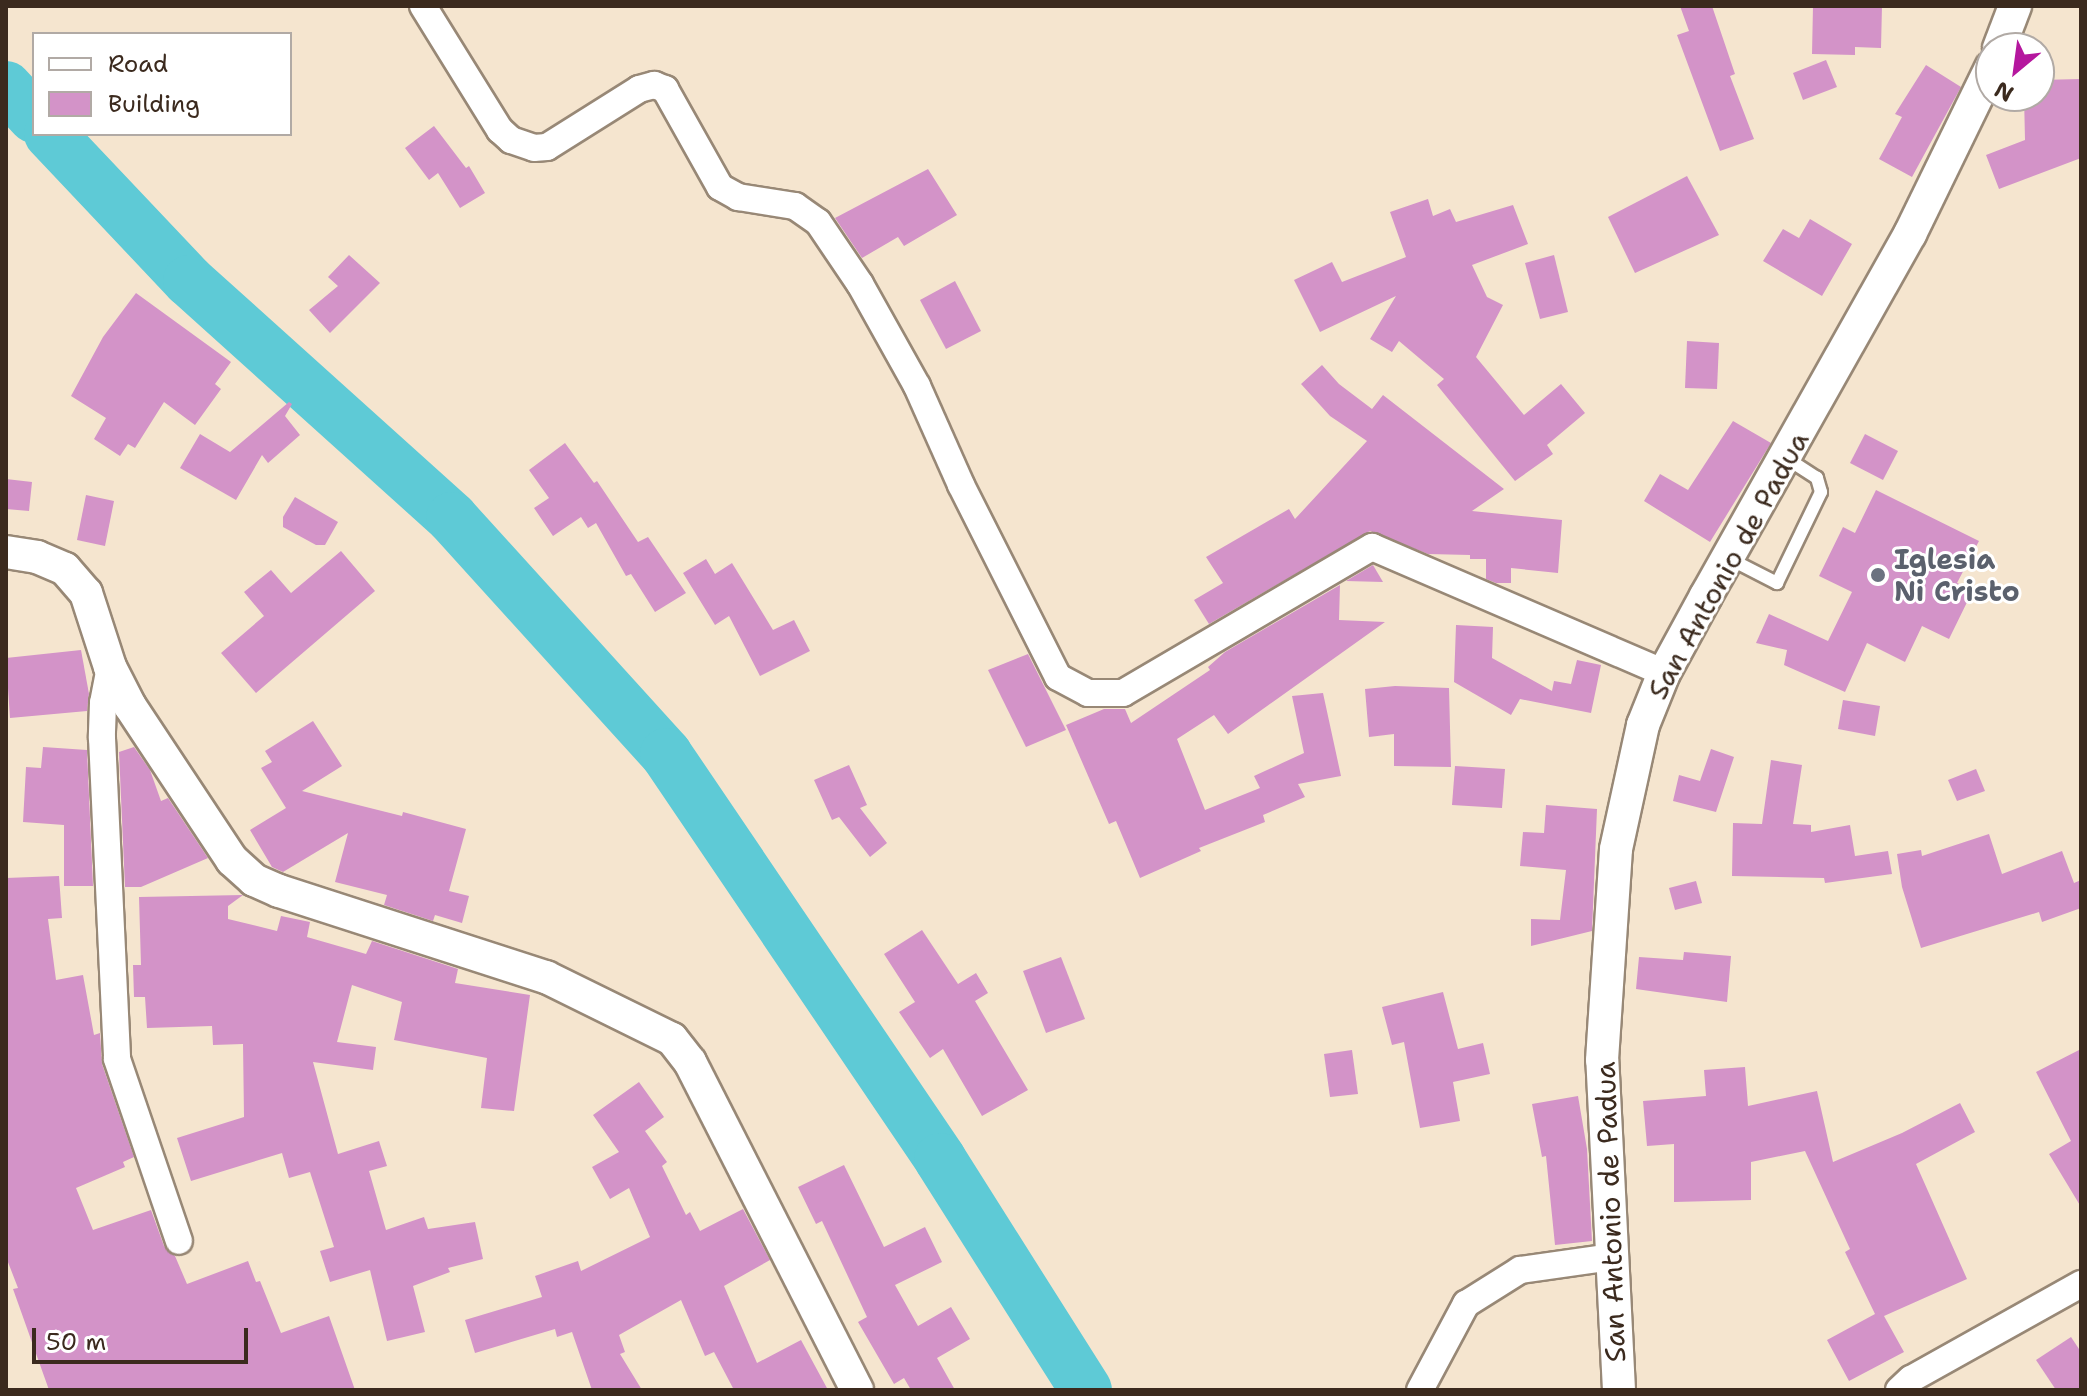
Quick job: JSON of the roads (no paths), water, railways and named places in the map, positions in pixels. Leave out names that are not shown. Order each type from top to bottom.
[{"type":"street","points":[[423,6],[500,130],[511,140],[534,148],[547,147],[639,89],[654,85],[665,89],[720,187],[738,197],[795,206],[818,222],[860,284],[917,386],[961,485],[1058,677],[1088,693],[1123,693],[1372,547],[1664,673]]},
{"type":"street","points":[[2005,32],[2015,6]]},
{"type":"street","name":"San Antonio de Padua","points":[[1619,1390],[1602,1060],[1616,849],[1643,725],[1664,673],[1910,234],[1975,101]]},
{"type":"street","points":[[6,552],[37,557],[65,569],[86,593],[110,667],[130,706],[232,860],[254,880],[279,891],[546,977],[672,1039],[690,1062],[857,1390]]},
{"type":"street","points":[[110,667],[103,703],[102,738],[117,1059],[179,1241]]},
{"type":"street","points":[[1420,1390],[1466,1304],[1520,1270],[1612,1257]]},
{"type":"street","points":[[1899,1390],[1911,1379],[2081,1284]]},
{"type":"lane","points":[[1729,558],[1777,583],[1821,492],[1817,478],[1786,458]]},
{"type":"waterway","points":[[6,87],[32,115]]},
{"type":"waterway","points":[[52,136],[189,281],[452,518],[666,754],[940,1159],[1086,1390]]},
{"type":"place","name":"Iglesia Ni Cristo","points":[[1878,575]]}]
